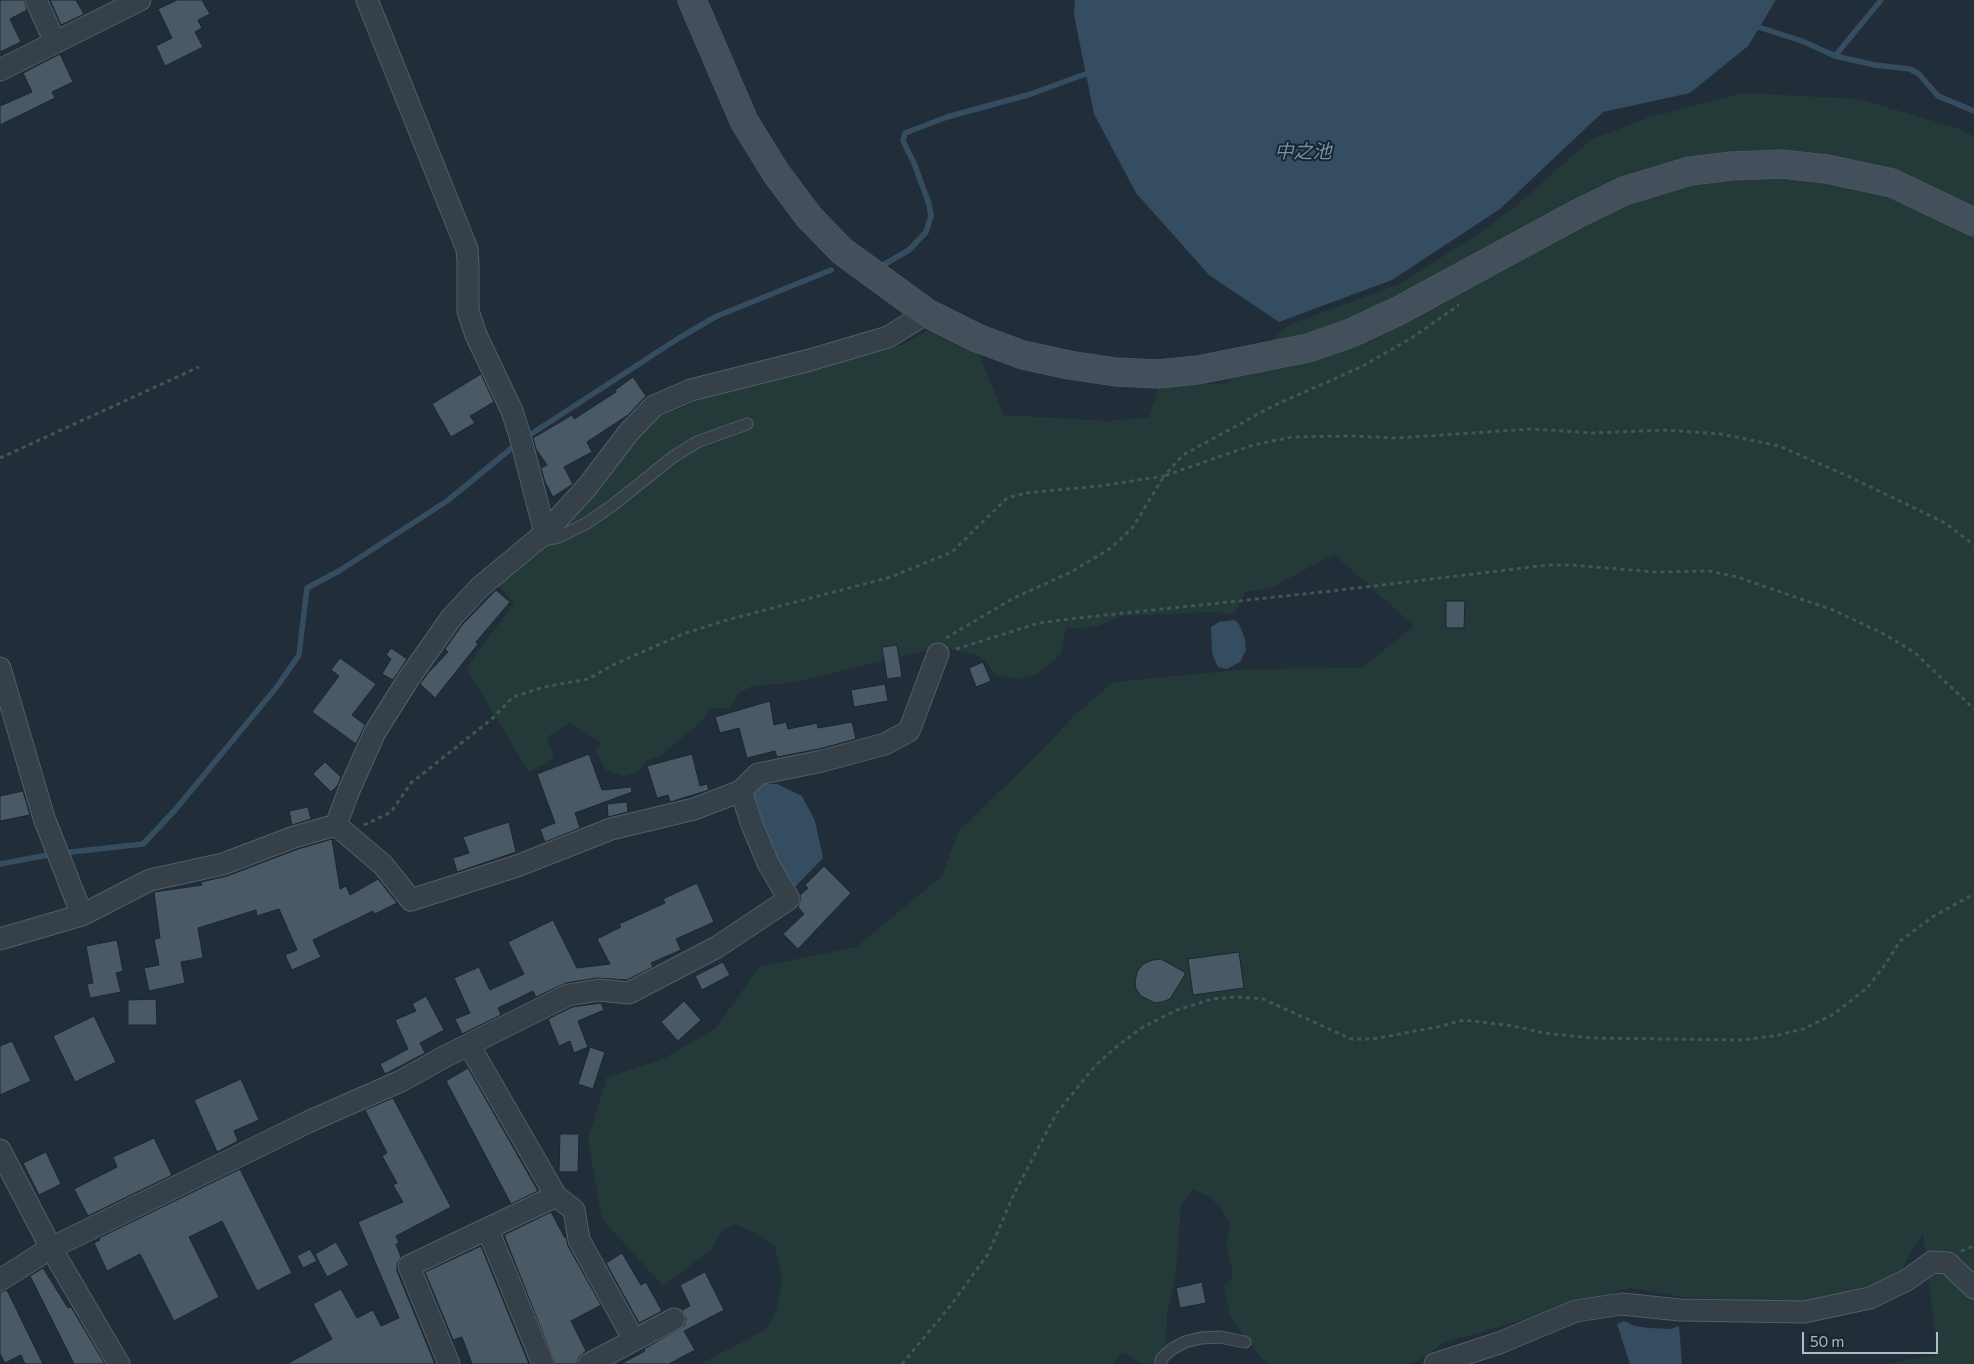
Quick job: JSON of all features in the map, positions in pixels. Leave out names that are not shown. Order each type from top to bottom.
[{"type":"street","points":[[36,0],[55,42]]},
{"type":"street","points":[[0,70],[140,0]]},
{"type":"street","points":[[367,0],[467,249],[468,311],[476,335],[512,411],[521,440],[540,538]]},
{"type":"street","points":[[692,0],[744,120],[781,181],[809,217],[842,251],[927,313],[977,338],[1023,355],[1060,363],[1115,372],[1158,374],[1190,371],[1308,348],[1351,334],[1398,312],[1624,191],[1690,171],[1732,166],[1781,164],[1827,169],[1892,183],[1974,222]]},
{"type":"street","points":[[336,825],[375,732],[409,678],[452,617],[480,587],[540,538],[587,487],[629,432],[654,406],[691,390],[810,360],[888,337],[927,313]]},
{"type":"street","points":[[336,825],[383,865],[411,900],[516,866],[612,828],[694,809],[741,792],[758,774],[822,761],[885,744],[909,731],[938,654]]},
{"type":"street","points":[[0,668],[44,818],[82,915]]},
{"type":"street","points":[[0,1280],[51,1248],[308,1122],[401,1081],[568,995],[599,990],[629,993],[717,947],[788,899],[768,863],[741,792]]},
{"type":"street","points":[[0,939],[82,915],[150,880],[223,864],[294,836],[336,825]]},
{"type":"street","points":[[469,1045],[556,1196],[574,1210],[579,1240],[634,1340]]},
{"type":"street","points":[[0,1150],[51,1248],[119,1364]]},
{"type":"street","points":[[449,1364],[409,1266],[556,1196]]},
{"type":"street","points":[[488,1230],[543,1364]]},
{"type":"street","points":[[1435,1364],[1499,1343],[1576,1312],[1622,1304],[1680,1310],[1804,1312],[1870,1298],[1907,1280],[1932,1262],[1948,1263],[1974,1288]]},
{"type":"street","points":[[589,1364],[674,1318]]},
{"type":"lane","points":[[540,538],[559,537],[587,523],[613,505],[672,457],[697,442],[747,424]]},
{"type":"lane","points":[[1160,1364],[1162,1358],[1172,1349],[1185,1342],[1201,1338],[1220,1337],[1245,1342]]},
{"type":"path","points":[[938,654],[942,642],[949,635],[1012,599],[1070,572],[1111,548],[1133,527],[1164,476],[1183,455],[1271,407],[1363,366],[1413,337],[1463,301]]},
{"type":"path","points":[[0,458],[199,367]]},
{"type":"path","points":[[336,825],[363,825],[391,812],[410,783],[493,718],[512,697],[544,687],[588,679],[684,634],[770,608],[857,587],[908,570],[952,552],[1007,498],[1026,493],[1100,486],[1164,476],[1253,445],[1292,437],[1349,436],[1396,438],[1530,428],[1593,433],[1664,430],[1721,434],[1779,446],[1850,477],[1945,523],[1974,545]]},
{"type":"path","points":[[938,654],[1049,622],[1114,613],[1425,581],[1514,568],[1571,564],[1654,572],[1709,571],[1738,577],[1832,610],[1882,633],[1914,652],[1974,709]]},
{"type":"path","points":[[902,1364],[951,1305],[988,1254],[1014,1194],[1056,1114],[1095,1066],[1116,1047],[1143,1027],[1177,1010],[1212,999],[1238,997],[1263,999],[1351,1039],[1373,1039],[1464,1020],[1514,1026],[1544,1033],[1592,1038],[1742,1040],[1774,1036],[1803,1029],[1834,1014],[1867,988],[1900,942],[1934,916],[1974,894]]},
{"type":"green space","points":[[1744,93],[1859,99],[1960,129],[1974,137],[1974,1364],[1883,1364],[1938,1355],[1923,1233],[1898,1275],[1848,1297],[1797,1303],[1685,1297],[1630,1288],[1441,1344],[1426,1357],[1410,1364],[1268,1364],[1249,1344],[1230,1315],[1224,1286],[1231,1280],[1233,1270],[1226,1246],[1231,1225],[1222,1210],[1211,1198],[1193,1189],[1181,1204],[1176,1274],[1167,1312],[1166,1346],[1151,1364],[1143,1364],[1122,1352],[1113,1364],[700,1364],[765,1330],[777,1309],[782,1276],[775,1247],[755,1233],[735,1224],[722,1231],[710,1251],[663,1286],[602,1219],[588,1139],[607,1077],[661,1060],[716,1028],[759,967],[856,947],[942,876],[958,832],[1076,714],[1113,682],[1248,669],[1362,668],[1414,626],[1334,554],[1269,589],[1245,592],[1234,614],[1212,612],[1122,616],[1095,627],[1066,628],[1061,654],[1036,675],[1017,679],[995,675],[986,661],[977,655],[941,647],[791,683],[752,686],[739,693],[729,708],[710,708],[702,721],[660,756],[647,760],[638,772],[624,776],[606,770],[595,750],[602,743],[570,723],[547,737],[554,758],[529,772],[466,668],[514,603],[496,583],[630,442],[661,416],[700,400],[902,345],[929,330],[977,350],[1004,415],[1108,421],[1149,417],[1159,386],[1227,383],[1288,325],[1402,283],[1482,231],[1516,206],[1590,140],[1650,117]]},
{"type":"water","name":"中之池","points":[[1075,0],[1776,0],[1748,46],[1690,93],[1603,112],[1500,209],[1392,280],[1279,322],[1209,275],[1136,193],[1094,114],[1074,15]]},
{"type":"water","points":[[1234,620],[1239,624],[1245,639],[1246,650],[1240,662],[1227,669],[1218,667],[1212,653],[1211,627],[1219,622]]},
{"type":"water","points":[[758,784],[777,784],[802,796],[815,821],[823,858],[794,888],[786,887],[749,791]]},
{"type":"water","points":[[1624,1321],[1635,1326],[1649,1328],[1670,1329],[1679,1326],[1682,1364],[1630,1364],[1617,1324]]},
{"type":"building","points":[[0,0],[24,0],[27,10],[10,19],[21,42],[0,52]]},
{"type":"building","points":[[50,0],[76,0],[84,14],[61,25]]},
{"type":"building","points":[[177,0],[202,0],[210,14],[198,20],[202,28],[195,32],[203,47],[165,66],[156,46],[172,38],[158,9]]},
{"type":"building","points":[[60,54],[73,82],[52,92],[55,98],[0,125],[0,106],[32,92],[23,73]]},
{"type":"building","points":[[481,374],[494,402],[470,416],[475,423],[451,437],[432,404]]},
{"type":"building","points":[[633,377],[646,396],[628,415],[587,442],[592,452],[564,467],[573,484],[553,497],[545,482],[541,468],[547,465],[536,449],[533,438],[572,415],[574,419],[616,392],[615,390]]},
{"type":"building","points":[[496,590],[510,602],[476,642],[478,644],[435,698],[420,684],[448,652],[445,649],[462,625]]},
{"type":"building","points":[[1446,601],[1465,601],[1464,628],[1446,628]]},
{"type":"building","points":[[897,645],[902,677],[887,679],[882,647]]},
{"type":"building","points":[[391,648],[407,659],[393,680],[382,674],[391,659],[386,655]]},
{"type":"building","points":[[340,658],[376,684],[352,715],[365,725],[356,744],[312,712],[339,676],[331,670]]},
{"type":"building","points":[[983,662],[991,681],[976,687],[969,668]]},
{"type":"building","points":[[885,684],[888,701],[854,707],[851,690]]},
{"type":"building","points":[[770,701],[774,725],[786,722],[788,729],[817,723],[818,728],[852,722],[856,739],[819,749],[777,757],[775,751],[747,758],[739,728],[720,733],[715,717]]},
{"type":"building","points":[[589,754],[602,790],[631,787],[632,792],[575,813],[580,828],[545,842],[540,829],[555,823],[537,774]]},
{"type":"building","points":[[692,754],[700,786],[707,784],[709,790],[670,802],[668,795],[657,798],[647,766]]},
{"type":"building","points":[[325,762],[341,777],[338,785],[331,792],[313,774]]},
{"type":"building","points":[[23,791],[30,815],[0,821],[0,796]]},
{"type":"building","points":[[627,802],[628,812],[608,817],[607,804]]},
{"type":"building","points":[[308,807],[311,819],[292,825],[289,811]]},
{"type":"building","points":[[509,822],[516,852],[457,872],[453,858],[469,853],[463,837]]},
{"type":"building","points":[[332,839],[340,889],[346,886],[350,895],[378,879],[397,903],[375,914],[373,911],[313,940],[321,957],[292,970],[285,955],[297,950],[279,909],[257,916],[256,910],[198,928],[203,958],[181,962],[185,983],[149,991],[144,968],[159,965],[154,939],[160,938],[154,892],[202,885],[201,882],[227,876],[298,849]]},
{"type":"building","points":[[824,866],[851,893],[798,949],[783,934],[804,914],[798,907],[801,899],[800,895],[808,888],[805,885]]},
{"type":"building","points":[[697,883],[714,922],[676,939],[681,950],[651,963],[653,967],[627,980],[597,978],[566,983],[536,997],[533,991],[498,1008],[501,1015],[462,1034],[455,1019],[470,1013],[454,978],[479,967],[490,990],[524,974],[508,942],[553,920],[577,968],[610,964],[597,939],[621,927],[619,924],[665,903],[663,899]]},
{"type":"building","points":[[117,940],[123,971],[116,973],[121,992],[90,998],[87,984],[93,983],[86,946]]},
{"type":"building","points":[[1239,952],[1244,988],[1193,995],[1188,959]]},
{"type":"building","points":[[1161,959],[1186,973],[1170,999],[1155,1003],[1141,996],[1136,989],[1135,982],[1137,972],[1143,964]]},
{"type":"building","points":[[723,962],[730,975],[702,990],[695,976]]},
{"type":"building","points":[[426,996],[444,1030],[420,1043],[425,1053],[385,1074],[380,1064],[408,1049],[395,1020],[416,1011],[412,1004]]},
{"type":"building","points":[[156,999],[157,1025],[128,1025],[128,1000]]},
{"type":"building","points":[[684,1001],[701,1020],[678,1041],[661,1022]]},
{"type":"building","points":[[601,1003],[604,1010],[578,1021],[588,1047],[574,1053],[570,1041],[559,1046],[548,1019],[572,1007]]},
{"type":"building","points":[[94,1016],[116,1062],[75,1082],[53,1036]]},
{"type":"building","points":[[12,1041],[31,1081],[0,1095],[0,1046]]},
{"type":"building","points":[[590,1047],[605,1052],[593,1089],[578,1084]]},
{"type":"building","points":[[468,1068],[538,1191],[511,1204],[446,1081]]},
{"type":"building","points":[[241,1079],[259,1120],[234,1131],[238,1141],[217,1152],[194,1100]]},
{"type":"building","points":[[393,1098],[451,1207],[396,1236],[399,1243],[396,1244],[401,1257],[397,1264],[397,1271],[435,1364],[287,1364],[332,1339],[313,1304],[341,1289],[357,1318],[373,1310],[381,1326],[399,1318],[358,1222],[403,1202],[393,1185],[397,1183],[382,1156],[387,1153],[365,1110]]},
{"type":"building","points":[[560,1134],[579,1134],[578,1172],[559,1172]]},
{"type":"building","points":[[154,1138],[172,1175],[88,1216],[74,1189],[117,1167],[113,1157]]},
{"type":"building","points":[[46,1152],[61,1184],[39,1195],[23,1163]]},
{"type":"building","points":[[240,1169],[292,1273],[257,1291],[222,1221],[189,1237],[219,1297],[174,1321],[140,1254],[107,1271],[94,1243],[100,1240],[99,1238]]},
{"type":"building","points":[[551,1212],[565,1238],[565,1233],[568,1246],[601,1305],[571,1321],[586,1351],[579,1357],[577,1364],[555,1364],[504,1235]]},
{"type":"building","points":[[336,1242],[349,1265],[327,1277],[315,1254]]},
{"type":"building","points":[[481,1246],[529,1364],[472,1364],[462,1337],[453,1340],[425,1272]]},
{"type":"building","points":[[310,1249],[317,1261],[303,1268],[297,1256]]},
{"type":"building","points":[[622,1253],[641,1285],[646,1282],[662,1311],[639,1323],[606,1263]]},
{"type":"building","points":[[43,1268],[68,1308],[71,1307],[105,1364],[74,1364],[30,1276]]},
{"type":"building","points":[[705,1272],[724,1310],[684,1331],[695,1350],[669,1364],[621,1364],[684,1326],[686,1319],[682,1310],[690,1306],[680,1285]]},
{"type":"building","points":[[1202,1282],[1206,1303],[1180,1308],[1176,1288]]},
{"type":"building","points":[[7,1290],[43,1364],[25,1364],[21,1355],[5,1363],[0,1354],[0,1292]]},
{"type":"waterway","points":[[1835,56],[1881,0]]},
{"type":"waterway","points":[[1752,25],[1802,41],[1835,56],[1875,65],[1910,69],[1919,74],[1938,96],[1974,111]]},
{"type":"waterway","points":[[883,265],[909,250],[926,232],[931,216],[929,204],[914,163],[903,141],[905,133],[947,117],[1031,94],[1088,73]]},
{"type":"waterway","points":[[525,438],[679,338],[715,317],[831,270]]},
{"type":"waterway","points":[[62,853],[143,844],[175,810],[276,688],[299,655],[307,588],[339,571],[447,501],[518,443]]},
{"type":"waterway","points":[[0,864],[53,854]]}]
